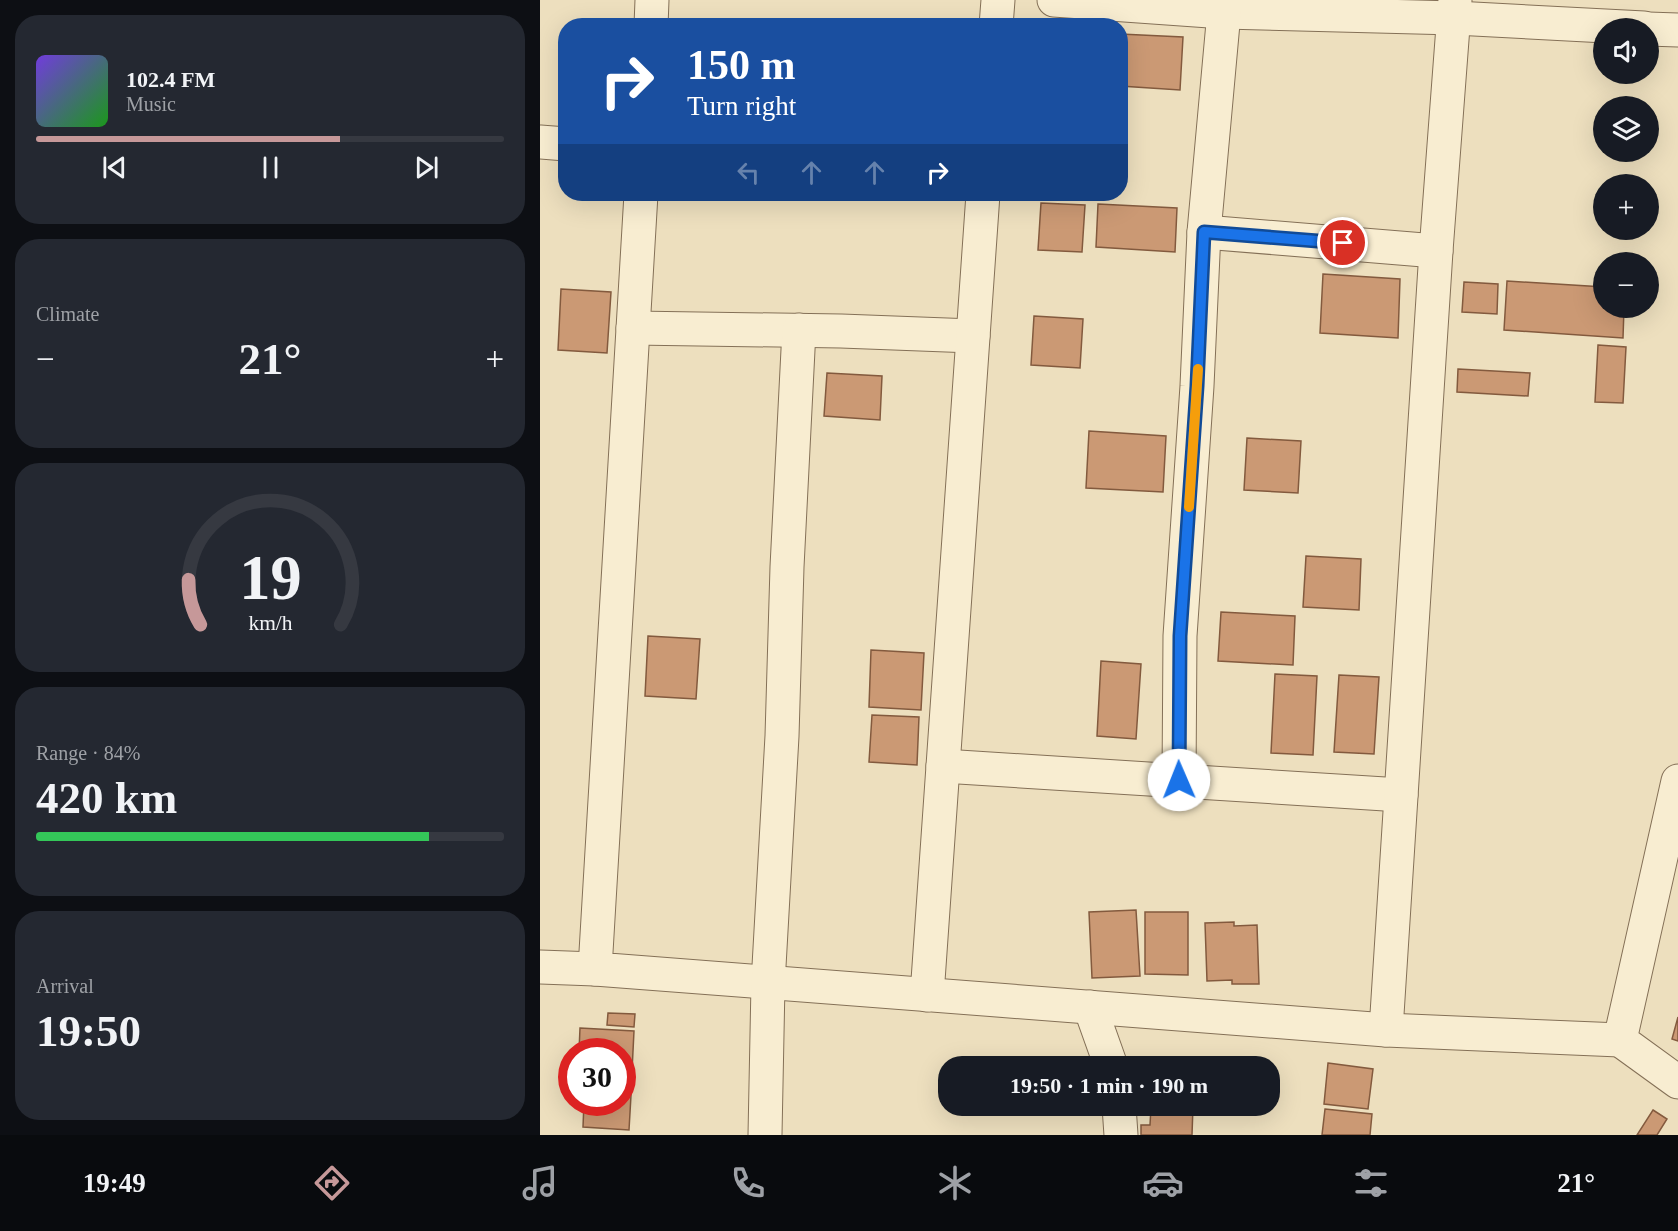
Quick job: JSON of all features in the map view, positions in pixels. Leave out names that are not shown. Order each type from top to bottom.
[{"type":"street","points":[[651,18],[652,0]]},
{"type":"street","points":[[997,18],[998,0]]},
{"type":"street","points":[[1054,0],[1224,12],[1455,9],[1593,23]]},
{"type":"street","points":[[1386,1030],[1436,251],[1455,9]]},
{"type":"street","points":[[1179,780],[1180,636],[1197,386],[1204,232],[1224,12]]},
{"type":"street","points":[[1659,29],[1678,30]]},
{"type":"street","points":[[540,142],[558,143]]},
{"type":"street","points":[[595,969],[641,201]]},
{"type":"street","points":[[927,995],[983,201]]},
{"type":"street","points":[[1204,232],[1436,251]]},
{"type":"street","points":[[633,328],[799,330],[973,336]]},
{"type":"street","points":[[765,1135],[768,984],[782,736],[799,330]]},
{"type":"street","points":[[943,766],[1401,795]]},
{"type":"street","points":[[1620,1040],[1678,781]]},
{"type":"street","points":[[540,967],[595,969],[1386,1030],[1620,1040],[1678,1082]]},
{"type":"street","points":[[1090,1007],[1107,1056]]},
{"type":"street","points":[[1120,1116],[1121,1135]]},
{"type":"building","points":[[1128,34],[1183,37],[1180,90],[1128,87]]},
{"type":"building","points":[[1041,203],[1085,205],[1082,252],[1038,250]]},
{"type":"building","points":[[1098,204],[1177,208],[1175,252],[1096,247]]},
{"type":"building","points":[[1323,274],[1400,279],[1398,338],[1320,333]]},
{"type":"building","points":[[1507,281],[1593,286],[1593,318],[1624,318],[1623,338],[1504,330]]},
{"type":"building","points":[[1464,282],[1498,284],[1497,314],[1462,312]]},
{"type":"building","points":[[561,289],[611,292],[607,353],[558,350]]},
{"type":"building","points":[[1034,316],[1083,319],[1080,368],[1031,365]]},
{"type":"building","points":[[1598,345],[1626,347],[1623,403],[1595,402]]},
{"type":"building","points":[[1458,369],[1530,373],[1528,396],[1457,392]]},
{"type":"building","points":[[827,373],[882,376],[880,420],[824,416]]},
{"type":"building","points":[[1089,431],[1166,436],[1163,492],[1086,488]]},
{"type":"building","points":[[1247,438],[1301,441],[1298,493],[1244,490]]},
{"type":"building","points":[[1306,556],[1361,559],[1359,610],[1303,607]]},
{"type":"building","points":[[1221,612],[1295,616],[1293,665],[1218,661]]},
{"type":"building","points":[[648,636],[700,639],[696,699],[645,696]]},
{"type":"building","points":[[871,650],[924,653],[921,710],[869,707]]},
{"type":"building","points":[[1101,661],[1141,664],[1136,739],[1097,736]]},
{"type":"building","points":[[1275,674],[1317,676],[1313,755],[1271,753]]},
{"type":"building","points":[[1339,675],[1379,677],[1374,754],[1334,752]]},
{"type":"building","points":[[872,715],[919,717],[917,765],[869,762]]},
{"type":"building","points":[[1136,910],[1140,976],[1092,978],[1089,912]]},
{"type":"building","points":[[1145,912],[1188,912],[1188,975],[1145,974]]},
{"type":"building","points":[[1234,922],[1234,926],[1257,925],[1259,984],[1232,984],[1232,980],[1207,981],[1205,923]]},
{"type":"building","points":[[608,1013],[635,1014],[634,1027],[607,1025]]},
{"type":"building","points":[[1678,1017],[1678,1041],[1672,1039]]},
{"type":"building","points":[[580,1028],[634,1031],[634,1038],[580,1038]]},
{"type":"building","points":[[1328,1063],[1373,1069],[1368,1109],[1324,1104]]},
{"type":"building","points":[[1325,1109],[1372,1114],[1370,1135],[1322,1135]]},
{"type":"building","points":[[1653,1110],[1667,1119],[1657,1135],[1637,1135]]},
{"type":"building","points":[[583,1116],[630,1116],[629,1130],[583,1127]]},
{"type":"building","points":[[1150,1116],[1193,1116],[1192,1135],[1141,1135],[1141,1125],[1150,1125]]},
{"type":"slow traffic","points":[[1189,507],[1198,369]]},
{"type":"route","points":[[1179,780],[1180,636],[1197,386],[1204,232],[1343,243]]}]
